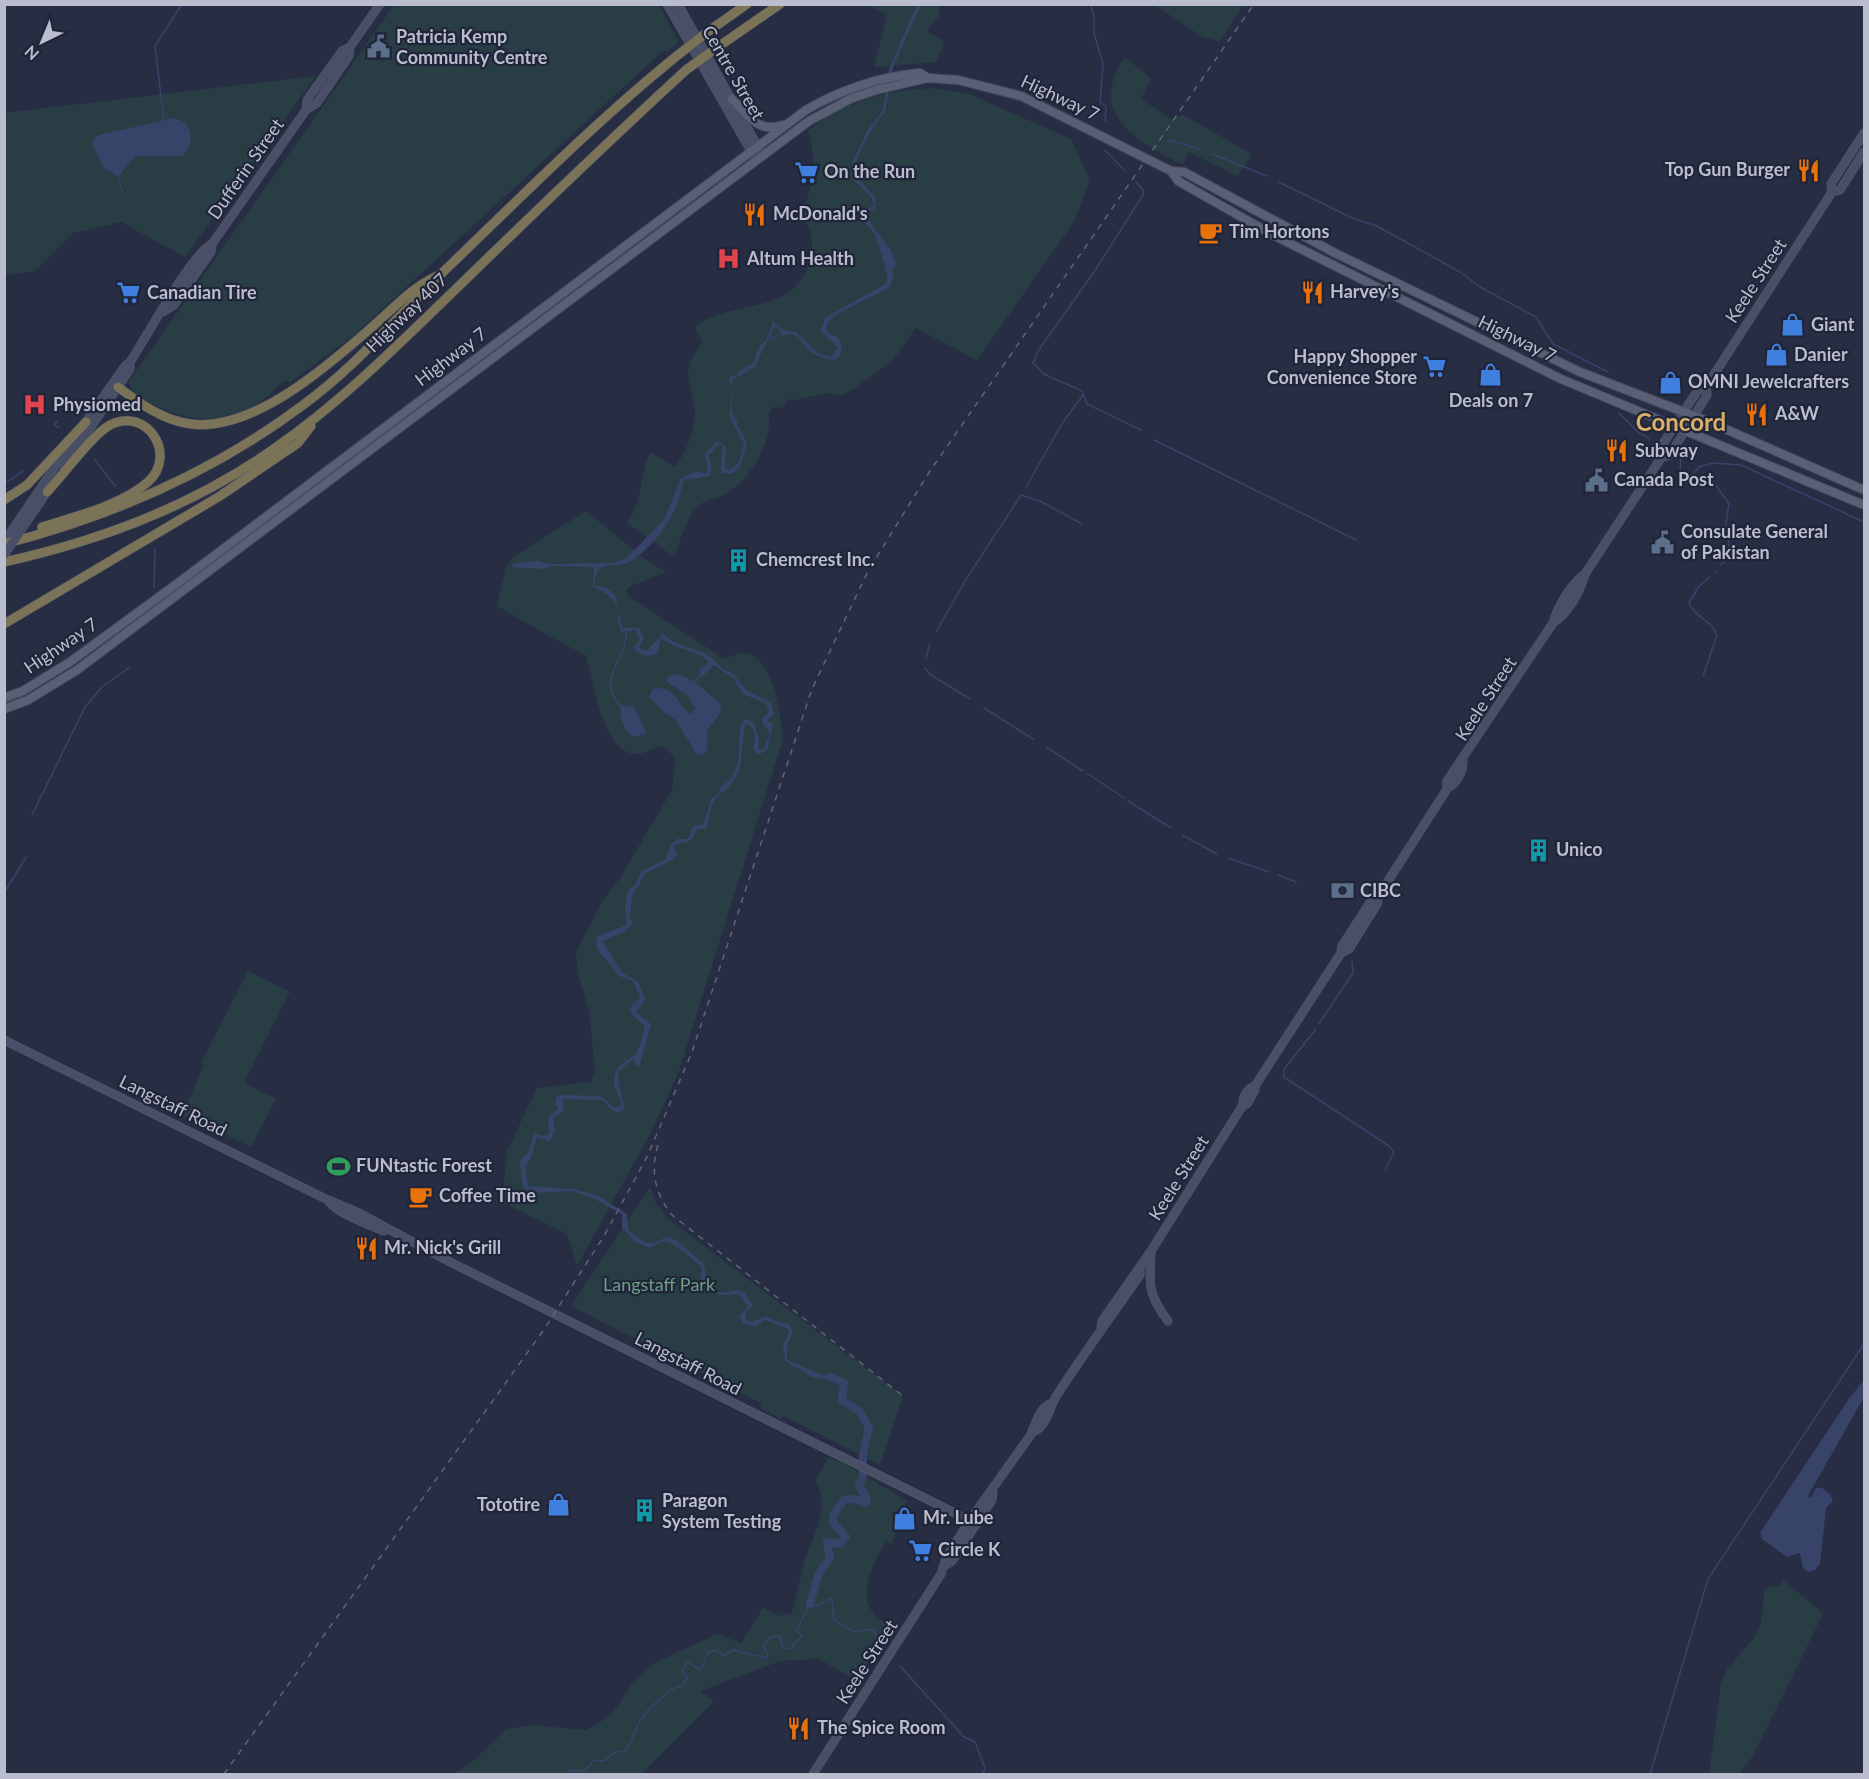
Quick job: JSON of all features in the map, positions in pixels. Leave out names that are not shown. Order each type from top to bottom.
[{"type":"highway","name":"Highway 407","points":[[4,543],[81,522],[169,488],[263,434],[305,404],[370,346],[442,274],[609,116],[678,55],[747,4]]},
{"type":"highway","name":"Highway 407","points":[[7,560],[92,539],[174,506],[234,475],[319,416],[366,375],[602,147],[686,70],[780,4]]},
{"type":"highway","points":[[118,387],[144,406],[175,420],[191,424],[230,422],[277,400],[360,338],[423,282],[442,274]]},
{"type":"highway","points":[[4,624],[220,496],[298,443],[319,416]]},
{"type":"highway","points":[[4,500],[27,485],[86,422]]},
{"type":"highway","points":[[22,539],[38,529],[134,492],[149,481],[158,469],[161,453],[158,440],[151,429],[141,423],[114,423],[100,432],[47,492]]},
{"type":"main road","name":"Centre Street","points":[[667,4],[758,152]]},
{"type":"main road","name":"Centre Street","points":[[678,4],[732,99],[758,152]]},
{"type":"main road","name":"Dufferin Street","points":[[4,543],[163,312],[174,305],[211,252],[212,244],[306,110],[317,103],[350,56],[350,47],[379,5]]},
{"type":"main road","name":"Highway 7","points":[[4,709],[28,700],[77,670],[758,152],[792,121],[821,101],[878,79],[920,72],[928,78]]},
{"type":"main road","name":"Highway 7","points":[[4,698],[23,691],[70,662],[758,152],[822,112],[850,99],[876,90],[928,78],[976,83],[1021,96],[1171,171],[1184,172],[1335,253],[1571,367],[1683,411],[1864,490]]},
{"type":"main road","points":[[732,99],[756,125],[772,129],[792,121]]},
{"type":"main road","name":"Keele Street","points":[[1661,458],[1660,448],[1683,411],[1698,390],[1706,387],[1832,192],[1832,184],[1864,134]]},
{"type":"main road","name":"Keele Street","points":[[1832,192],[1840,189],[1864,152]]},
{"type":"main road","name":"Highway 7","points":[[1171,171],[1178,181],[1273,235],[1561,379],[1864,505]]},
{"type":"main road","name":"Dufferin Street","points":[[7,560],[30,517],[130,369],[130,362]]},
{"type":"main road","name":"Keele Street","points":[[813,1774],[946,1565],[952,1561],[973,1522],[992,1500],[993,1492],[1033,1432],[1033,1426],[1046,1405],[1052,1403],[1140,1275],[1140,1267],[1243,1105],[1250,1087],[1255,1086],[1341,953],[1342,946],[1371,901],[1379,895],[1447,789],[1447,781],[1463,761],[1553,623],[1562,618],[1582,587],[1585,574],[1661,458],[1670,455],[1707,395],[1706,387]]},
{"type":"main road","name":"Langstaff Road","points":[[4,1040],[328,1200],[359,1212],[386,1226],[387,1230],[973,1522]]},
{"type":"main road","points":[[1151,1251],[1149,1286],[1154,1303],[1168,1320]]},
{"type":"green space","points":[[394,5],[659,5],[679,42],[667,52],[664,50],[353,336],[290,382],[284,381],[263,400],[228,416],[196,418],[164,409],[132,392],[129,381]]},
{"type":"green space","points":[[868,5],[940,5],[939,16],[927,31],[945,42],[936,62],[874,67],[887,15]]},
{"type":"green space","points":[[1155,5],[1243,5],[1220,42],[1201,36]]},
{"type":"green space","points":[[1125,58],[1151,78],[1141,99],[1171,119],[1183,115],[1252,154],[1238,176],[1188,152],[1183,165],[1156,151],[1130,132],[1120,121],[1113,108],[1111,94],[1116,72]]},
{"type":"green space","points":[[316,76],[185,257],[121,222],[73,233],[35,271],[5,275],[4,113]]},
{"type":"green space","points":[[931,88],[967,93],[1071,139],[1090,180],[1074,222],[977,360],[916,328],[893,360],[852,390],[840,396],[826,393],[797,400],[789,399],[782,408],[773,407],[769,413],[764,447],[752,469],[726,494],[704,502],[696,509],[688,521],[674,557],[627,523],[633,514],[639,496],[650,452],[675,467],[690,437],[695,412],[689,369],[692,358],[702,342],[695,327],[713,317],[769,302],[785,295],[798,284],[808,266],[812,241],[803,210],[809,193],[813,169],[813,155],[808,131],[836,112],[866,99]]},
{"type":"green space","points":[[586,511],[646,560],[666,572],[629,587],[626,591],[629,596],[724,659],[743,653],[754,656],[762,664],[774,688],[783,739],[679,1071],[653,1129],[577,1266],[567,1234],[502,1202],[507,1151],[537,1088],[591,1082],[595,1070],[589,1011],[578,975],[576,952],[602,902],[620,878],[672,790],[675,759],[667,749],[661,746],[637,754],[623,750],[614,741],[607,728],[586,655],[497,606],[506,568],[513,557]]},
{"type":"green space","points":[[248,971],[290,992],[244,1083],[276,1099],[251,1147],[182,1115],[204,1065],[201,1063]]},
{"type":"green space","name":"Langstaff Park","points":[[650,1187],[655,1201],[667,1218],[903,1396],[880,1465],[784,1416],[781,1419],[760,1408],[762,1404],[571,1306]]},
{"type":"green space","points":[[828,1458],[843,1463],[908,1501],[894,1520],[895,1536],[891,1543],[886,1542],[876,1559],[867,1590],[867,1600],[871,1609],[893,1628],[858,1681],[819,1659],[781,1661],[700,1691],[714,1701],[641,1774],[454,1774],[473,1761],[506,1729],[532,1725],[585,1730],[612,1714],[632,1684],[654,1663],[717,1634],[741,1643],[763,1608],[779,1616],[792,1613],[804,1562],[821,1511],[820,1491],[815,1481]]},
{"type":"green space","points":[[1783,1579],[1823,1614],[1752,1757],[1739,1774],[1709,1774],[1721,1684],[1727,1669],[1754,1638],[1761,1624],[1764,1592],[1770,1587],[1781,1585]]},
{"type":"water","points":[[917,5],[920,5],[893,67],[885,112],[873,125],[854,165],[860,183],[876,199],[875,209],[866,211],[864,216],[890,249],[896,265],[891,271],[894,274],[890,287],[839,313],[827,323],[827,333],[838,337],[842,347],[840,356],[834,360],[816,355],[795,336],[789,333],[783,336],[778,328],[774,327],[756,366],[732,380],[732,388],[729,378],[752,366],[759,347],[766,340],[773,322],[771,319],[783,330],[796,332],[816,353],[831,357],[838,347],[821,331],[825,318],[887,283],[885,265],[875,236],[860,217],[861,210],[874,206],[872,198],[854,180],[852,164],[867,131],[883,110],[889,69]]},
{"type":"water","points":[[174,118],[181,120],[189,128],[191,139],[183,156],[135,156],[118,177],[104,168],[92,144],[99,135]]},
{"type":"water","points":[[732,388],[732,415],[747,443],[740,466],[733,473],[721,473],[723,447],[719,444],[708,456],[712,468],[710,476],[684,480],[671,516],[654,542],[625,564],[602,567],[596,576],[595,586],[604,587],[614,595],[623,628],[639,628],[644,638],[639,648],[646,651],[663,634],[674,642],[702,652],[713,659],[723,669],[734,674],[745,689],[771,703],[774,713],[767,721],[773,724],[767,750],[758,755],[753,749],[754,731],[746,724],[739,770],[730,786],[713,803],[705,829],[696,829],[691,840],[673,846],[677,855],[674,859],[644,874],[639,886],[633,892],[630,917],[632,924],[625,932],[602,941],[622,972],[638,982],[645,999],[636,1012],[651,1024],[640,1064],[637,1067],[633,1059],[618,1072],[625,1109],[616,1113],[602,1100],[563,1099],[564,1110],[553,1118],[555,1131],[550,1142],[537,1137],[531,1158],[525,1167],[528,1186],[574,1189],[598,1196],[627,1214],[628,1229],[647,1243],[667,1237],[676,1240],[703,1263],[711,1288],[720,1292],[738,1290],[745,1293],[753,1306],[746,1312],[745,1319],[751,1322],[767,1316],[775,1321],[789,1324],[793,1331],[787,1345],[787,1360],[822,1375],[836,1375],[839,1381],[812,1377],[785,1361],[783,1344],[789,1334],[788,1329],[765,1320],[755,1327],[744,1324],[739,1317],[748,1306],[738,1294],[721,1295],[708,1289],[700,1279],[702,1268],[675,1246],[663,1242],[650,1248],[636,1242],[622,1228],[622,1214],[593,1198],[573,1191],[530,1193],[522,1185],[520,1162],[528,1152],[535,1133],[544,1136],[549,1134],[548,1118],[559,1108],[555,1105],[556,1097],[562,1095],[601,1096],[614,1108],[622,1106],[615,1087],[615,1075],[620,1066],[637,1053],[645,1027],[630,1012],[631,1006],[640,998],[633,981],[619,976],[597,949],[598,936],[627,925],[625,908],[628,890],[634,886],[641,872],[666,859],[670,846],[677,839],[688,839],[693,826],[703,824],[712,798],[719,794],[720,787],[728,781],[737,767],[741,723],[746,719],[754,723],[759,739],[758,750],[764,749],[770,733],[762,723],[763,718],[769,712],[766,703],[745,695],[735,683],[736,680],[714,665],[702,677],[700,676],[700,669],[709,662],[704,658],[661,638],[657,654],[646,656],[636,651],[634,647],[640,640],[636,630],[622,632],[618,622],[616,604],[607,595],[593,587],[594,567],[553,566],[543,569],[513,567],[513,564],[538,561],[547,564],[612,563],[628,557],[665,518],[681,478],[693,473],[708,473],[705,454],[717,441],[726,447],[725,469],[730,470],[738,466],[744,444],[730,418]]},
{"type":"water","points":[[678,674],[695,682],[721,704],[720,713],[707,731],[707,751],[702,755],[696,753],[675,719],[662,711],[649,696],[653,689],[668,690],[691,714],[695,708],[688,696],[666,681],[669,676]]},
{"type":"water","points":[[621,705],[634,707],[647,733],[634,737],[630,734],[622,722]]},
{"type":"water","points":[[1864,1380],[1864,1397],[1808,1496],[1811,1498],[1816,1488],[1822,1488],[1830,1494],[1833,1501],[1826,1508],[1820,1564],[1815,1570],[1808,1572],[1803,1568],[1800,1553],[1787,1557],[1762,1539],[1760,1533],[1848,1400]]},
{"type":"waterway","points":[[164,121],[155,46],[182,4]]},
{"type":"waterway","points":[[1090,4],[1094,16],[1094,33],[1103,64],[1100,102],[1106,107],[1105,121]]},
{"type":"waterway","points":[[866,138],[878,119]]},
{"type":"waterway","points":[[1169,140],[1199,149]]},
{"type":"waterway","points":[[1105,150],[1125,171]]},
{"type":"waterway","points":[[1212,154],[1267,176]]},
{"type":"waterway","points":[[118,177],[123,194]]},
{"type":"waterway","points":[[860,182],[873,196]]},
{"type":"waterway","points":[[1136,182],[1143,190],[1143,195],[1096,269],[1038,351],[1033,363],[1044,374],[1082,391],[1087,404],[1141,430]]},
{"type":"waterway","points":[[1279,182],[1352,218],[1377,226],[1460,272],[1480,287],[1536,317],[1553,344],[1608,372]]},
{"type":"waterway","points":[[863,215],[873,227]]},
{"type":"waterway","points":[[878,234],[893,257]]},
{"type":"waterway","points":[[770,339],[782,333]]},
{"type":"waterway","points":[[797,334],[818,354]]},
{"type":"waterway","points":[[758,359],[763,347]]},
{"type":"waterway","points":[[739,372],[753,364]]},
{"type":"waterway","points":[[1026,487],[1063,422],[1083,395]]},
{"type":"waterway","points":[[1619,413],[1638,432],[1650,439]]},
{"type":"waterway","points":[[732,414],[737,423]]},
{"type":"waterway","points":[[57,421],[54,425],[59,428]]},
{"type":"waterway","points":[[1154,440],[1356,540]]},
{"type":"waterway","points":[[722,459],[723,449]]},
{"type":"waterway","points":[[1681,458],[1680,470],[1685,474],[1710,477],[1729,504],[1726,523],[1729,547]]},
{"type":"waterway","points":[[95,460],[115,486]]},
{"type":"waterway","points":[[731,470],[739,463]]},
{"type":"waterway","points":[[1694,473],[1699,467],[1713,463],[1741,465],[1864,522]]},
{"type":"waterway","points":[[4,484],[23,471]]},
{"type":"waterway","points":[[688,476],[696,472],[706,475]]},
{"type":"waterway","points":[[936,632],[965,581],[1021,495],[1040,501],[1082,524]]},
{"type":"waterway","points":[[154,588],[155,549]]},
{"type":"waterway","points":[[1721,565],[1728,557]]},
{"type":"waterway","points":[[1703,676],[1717,635],[1689,603],[1699,586],[1710,577]]},
{"type":"waterway","points":[[620,706],[613,695],[611,677],[622,651],[626,630]]},
{"type":"waterway","points":[[926,657],[930,644]]},
{"type":"waterway","points":[[32,815],[85,707],[102,687],[130,667]]},
{"type":"waterway","points":[[925,668],[931,675],[970,699]]},
{"type":"waterway","points":[[695,682],[700,675]]},
{"type":"waterway","points":[[984,708],[1033,739]]},
{"type":"waterway","points":[[1046,747],[1083,771]]},
{"type":"waterway","points":[[1088,774],[1124,798]]},
{"type":"waterway","points":[[1128,801],[1171,828]]},
{"type":"waterway","points":[[1182,835],[1217,854]]},
{"type":"waterway","points":[[4,893],[26,857]]},
{"type":"waterway","points":[[1228,858],[1269,872]]},
{"type":"waterway","points":[[1278,875],[1296,882]]},
{"type":"waterway","points":[[1319,1024],[1353,973],[1352,961]]},
{"type":"waterway","points":[[1316,1029],[1284,1069],[1284,1077],[1389,1146],[1394,1152],[1385,1171]]},
{"type":"waterway","points":[[1650,1774],[1708,1579],[1864,1344]]},
{"type":"waterway","points":[[810,1604],[818,1575],[830,1558],[827,1542],[840,1544],[846,1537],[834,1524],[833,1515],[844,1500],[855,1499],[865,1503],[867,1499],[859,1486],[863,1477],[863,1454],[869,1427],[859,1411],[842,1400],[844,1383],[831,1377]]},
{"type":"waterway","points":[[567,1774],[571,1770],[584,1770],[594,1760],[604,1761],[615,1752],[625,1751],[645,1713],[670,1691],[684,1684],[687,1677],[682,1670],[687,1662],[701,1670],[708,1652],[716,1650],[723,1656],[733,1650],[766,1658],[768,1654],[763,1646],[771,1637],[780,1636],[783,1648],[790,1649],[802,1636],[796,1631],[810,1604],[818,1606],[832,1598],[834,1620],[854,1632],[872,1629],[883,1644]]},
{"type":"waterway","points":[[900,1666],[964,1737],[975,1742],[985,1768],[983,1774]]},
{"type":"railway","points":[[224,1774],[543,1331],[604,1236],[647,1157],[692,1052],[812,689],[868,571],[930,471],[1254,4]]},
{"type":"railway","points":[[658,1145],[654,1173],[658,1190],[672,1215],[903,1396]]},
{"type":"place","name":"Patricia Kemp Community Centre","points":[[378,47]]},
{"type":"place","name":"Top Gun Burger","points":[[1808,170]]},
{"type":"place","name":"On the Run","points":[[806,172]]},
{"type":"place","name":"McDonald's","points":[[755,214]]},
{"type":"place","name":"Tim Hortons","points":[[1211,232]]},
{"type":"place","name":"Altum Health","points":[[729,259]]},
{"type":"place","name":"Harvey's","points":[[1312,292]]},
{"type":"place","name":"Canadian Tire","points":[[129,293]]},
{"type":"place","name":"Giant","points":[[1793,325]]},
{"type":"place","name":"Danier","points":[[1776,355]]},
{"type":"place","name":"Happy Shopper Convenience Store","points":[[1435,367]]},
{"type":"place","name":"Deals on 7","points":[[1491,375]]},
{"type":"place","name":"OMNI Jewelcrafters","points":[[1670,382]]},
{"type":"place","name":"Physiomed","points":[[35,405]]},
{"type":"place","name":"A&W","points":[[1757,414]]},
{"type":"place","name":"Subway","points":[[1617,451]]},
{"type":"place","name":"Canada Post","points":[[1596,480]]},
{"type":"place","name":"Consulate General of Pakistan","points":[[1663,542]]},
{"type":"place","name":"Chemcrest Inc.","points":[[738,560]]},
{"type":"place","name":"Unico","points":[[1538,850]]},
{"type":"place","name":"CIBC","points":[[1342,891]]},
{"type":"place","name":"FUNtastic Forest","points":[[338,1166]]},
{"type":"place","name":"Coffee Time","points":[[421,1196]]},
{"type":"place","name":"Mr. Nick's Grill","points":[[366,1248]]},
{"type":"place","name":"Tototire","points":[[558,1505]]},
{"type":"place","name":"Paragon System Testing","points":[[644,1511]]},
{"type":"place","name":"Mr. Lube","points":[[905,1518]]},
{"type":"place","name":"Circle K","points":[[920,1550]]},
{"type":"place","name":"The Spice Room","points":[[799,1728]]},
{"type":"district","name":"Concord","points":[[1681,423]]}]
